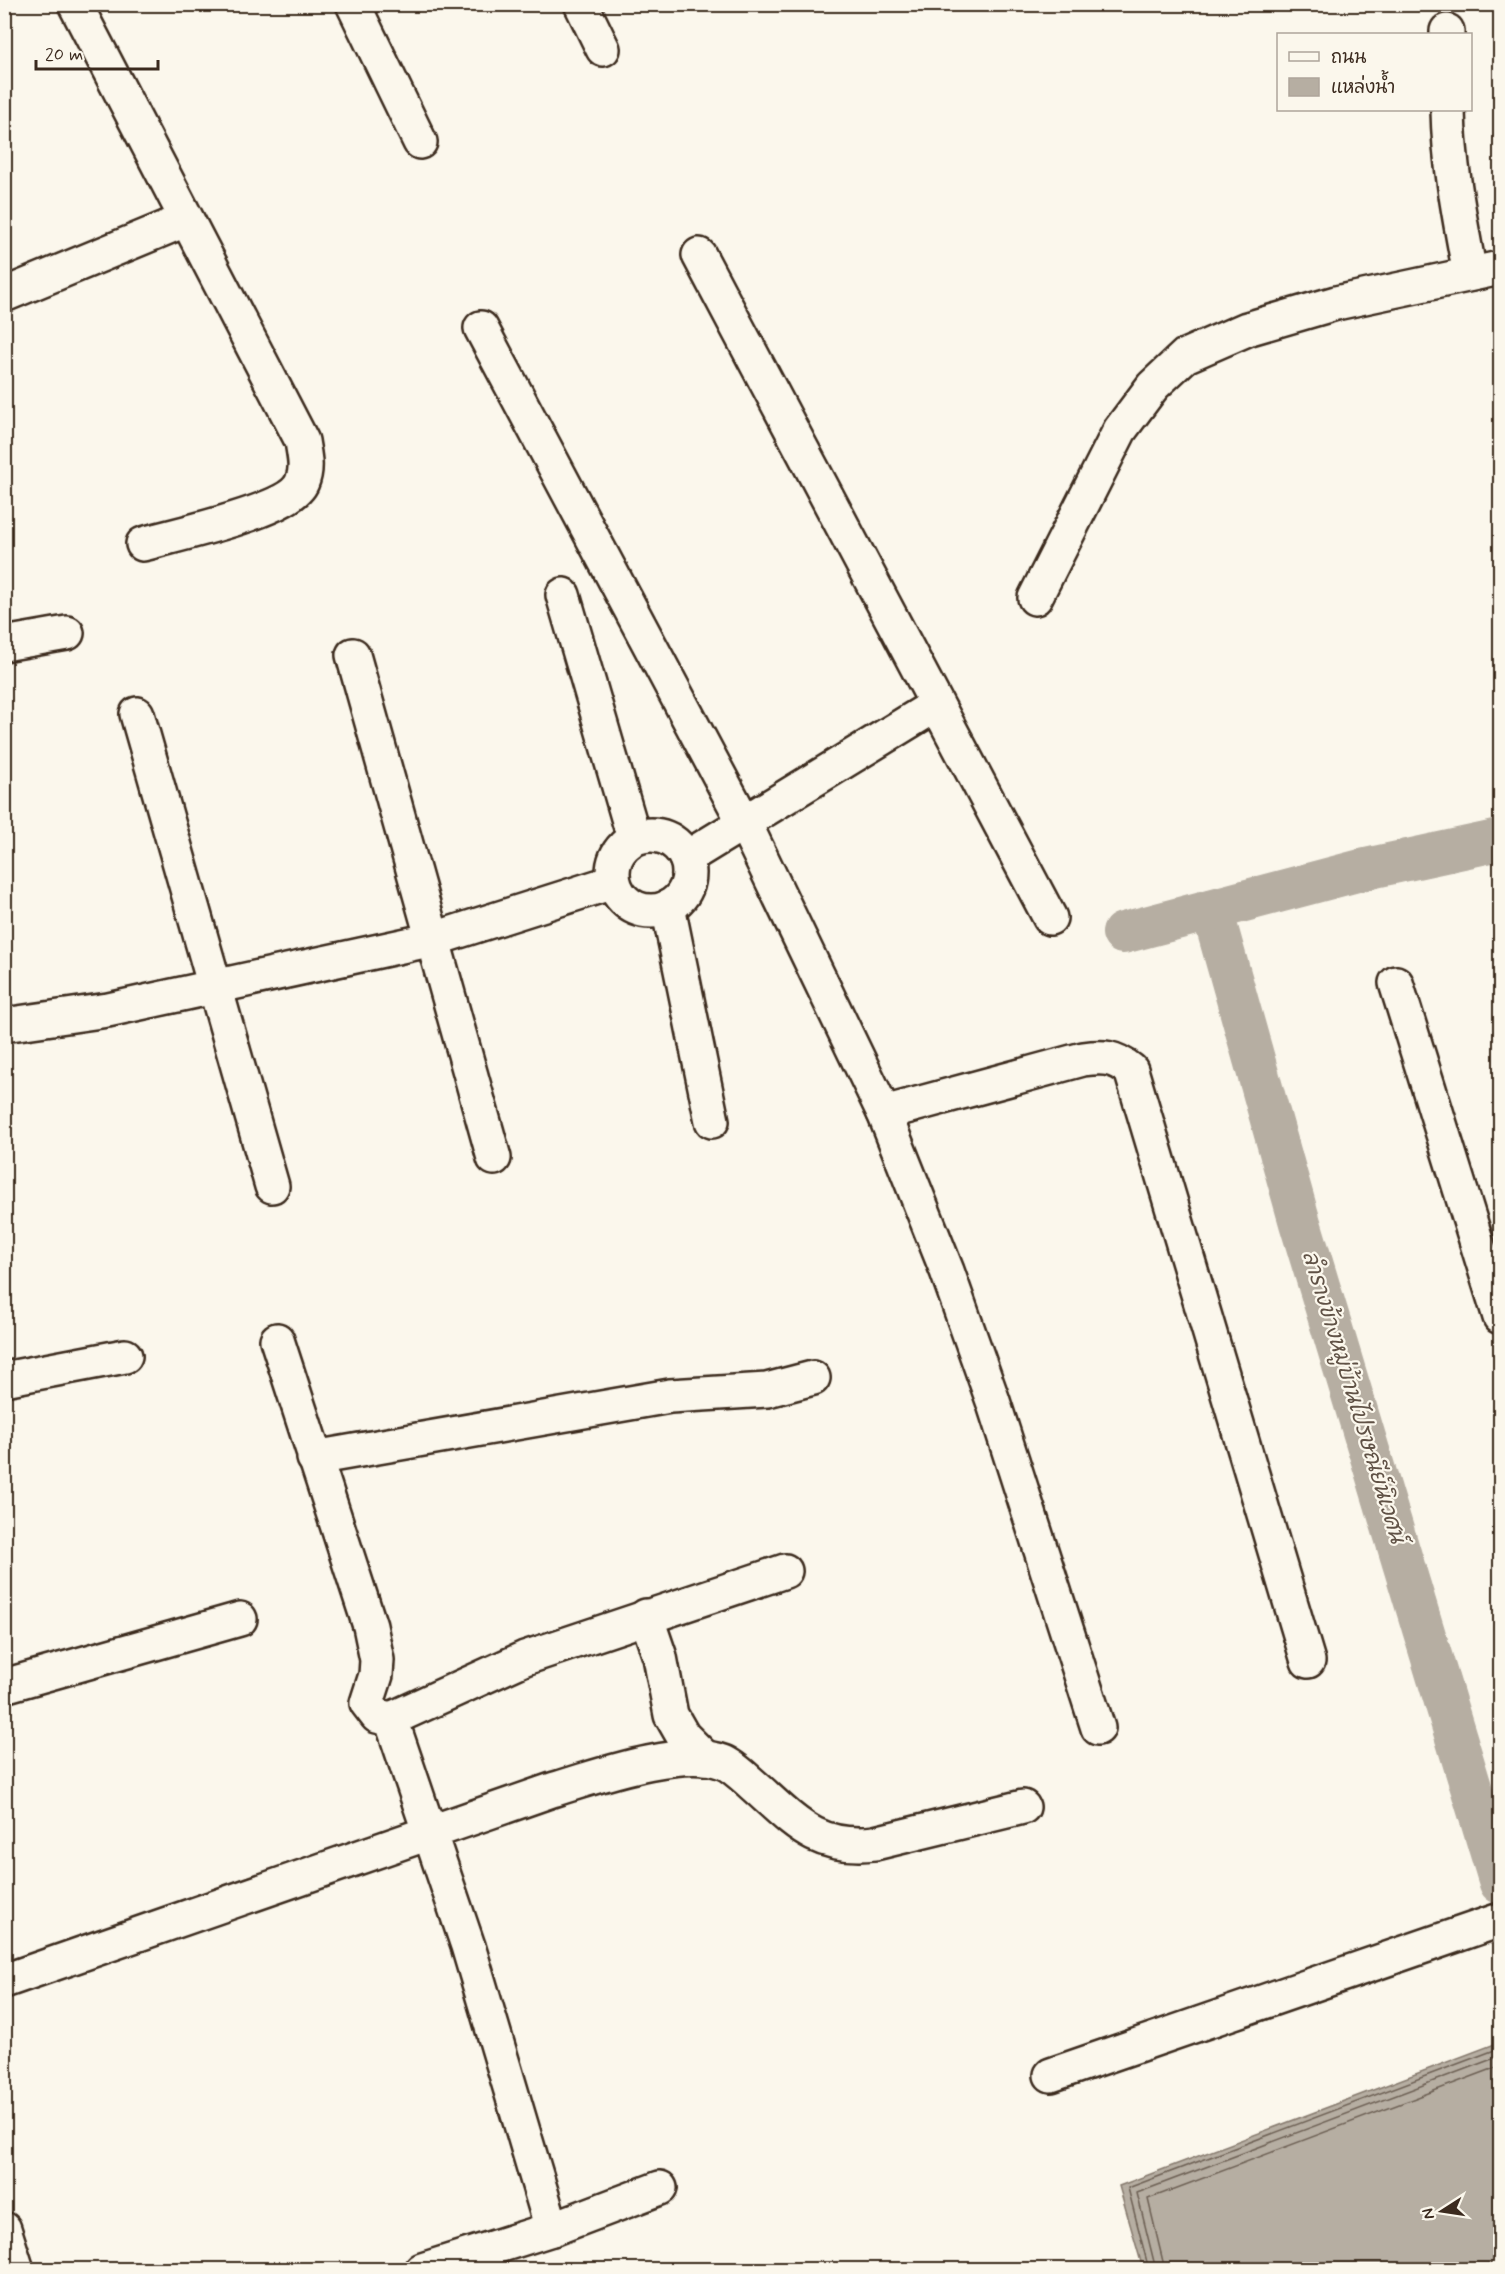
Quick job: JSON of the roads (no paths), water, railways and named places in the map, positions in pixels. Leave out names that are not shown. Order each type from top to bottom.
[{"type":"street","points":[[75,4],[185,220],[302,441],[306,466],[302,484],[292,496],[268,508],[143,544]]},
{"type":"street","points":[[353,4],[420,142]]},
{"type":"street","points":[[581,4],[603,49]]},
{"type":"street","points":[[1035,598],[1120,430],[1153,386],[1185,356],[1247,329],[1336,303],[1485,271],[1453,175],[1448,111]]},
{"type":"street","points":[[4,295],[185,220]]},
{"type":"street","points":[[699,255],[1050,918]]},
{"type":"street","points":[[481,328],[745,824],[884,1113],[947,1271],[989,1390],[1098,1728]]},
{"type":"street","points":[[563,595],[634,838]]},
{"type":"street","points":[[4,644],[67,633]]},
{"type":"street","points":[[353,654],[494,1158]]},
{"type":"street","points":[[686,858],[936,705]]},
{"type":"street","points":[[137,714],[272,1186]]},
{"type":"street","points":[[649,834],[664,837],[677,845],[686,858],[689,873],[687,886],[679,899],[668,907],[651,912],[634,908],[621,897],[613,882],[613,864],[620,849],[634,838],[649,834]]},
{"type":"street","points":[[4,1025],[108,1010],[434,939],[613,882]]},
{"type":"street","points":[[668,907],[712,1121]]},
{"type":"street","points":[[1396,983],[1500,1317]]},
{"type":"street","points":[[884,1113],[1083,1059],[1106,1056],[1117,1059],[1131,1070],[1308,1661]]},
{"type":"street","points":[[277,1340],[375,1649],[376,1675],[367,1703],[377,1716],[391,1719],[525,1658],[785,1571]]},
{"type":"street","points":[[4,1378],[125,1356]]},
{"type":"street","points":[[314,1458],[670,1396],[767,1390],[813,1378]]},
{"type":"street","points":[[646,1616],[660,1657],[671,1715],[682,1736],[705,1758]]},
{"type":"street","points":[[4,1686],[240,1619]]},
{"type":"street","points":[[391,1719],[468,1946],[552,2229]]},
{"type":"street","points":[[4,1981],[552,1790],[630,1766],[705,1758],[725,1762],[794,1821],[824,1841],[852,1846],[875,1843],[1023,1807]]},
{"type":"street","points":[[1051,2075],[1500,1920]]},
{"type":"street","points":[[422,2270],[470,2263],[660,2188]]},
{"type":"street","points":[[4,2229],[17,2270]]},
{"type":"water","points":[[1500,2042],[1500,2269],[1143,2269],[1119,2186]]},
{"type":"waterway","name":"ลำรางข้างหมู่บ้านไปรษณีย์นิเวศน์","points":[[1123,933],[1361,870],[1500,840]]},
{"type":"waterway","name":"ลำรางข้างหมู่บ้านไปรษณีย์นิเวศน์","points":[[1212,910],[1300,1223],[1500,1883]]}]
